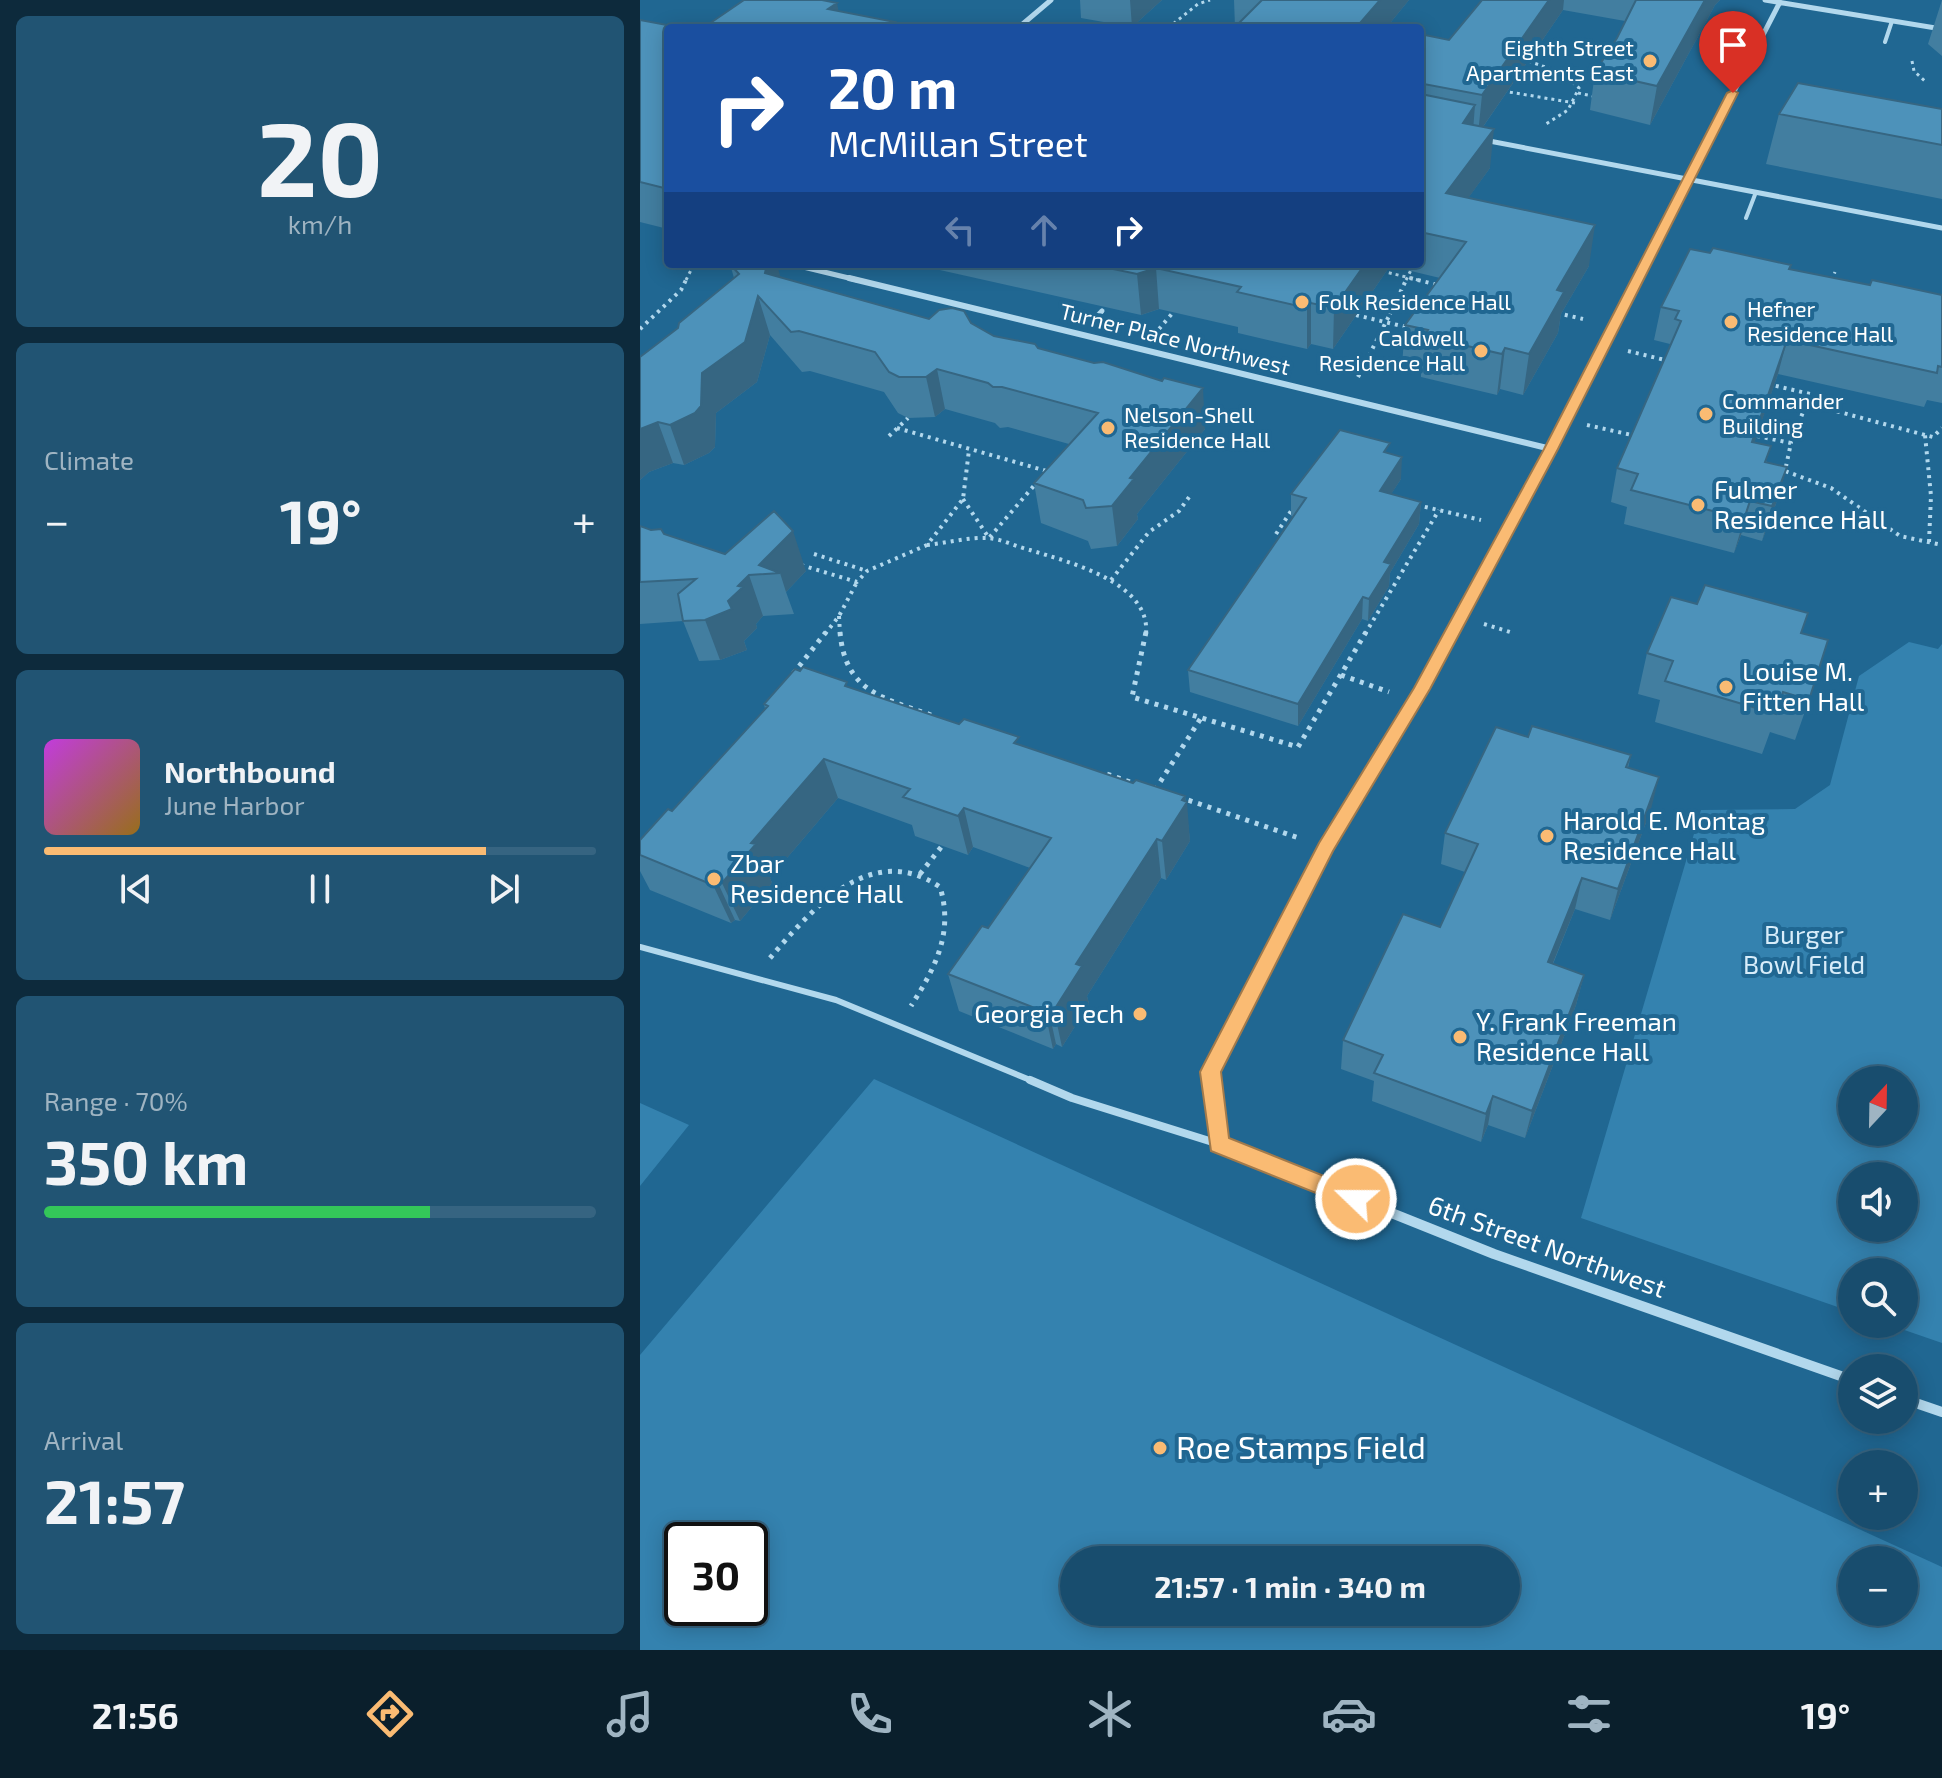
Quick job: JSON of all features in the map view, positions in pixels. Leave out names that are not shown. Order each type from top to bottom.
[{"type":"street","points":[[1023,24],[1051,0]]},
{"type":"street","points":[[1765,0],[1942,29]]},
{"type":"street","points":[[1219,1144],[1211,1072],[1326,848],[1422,689],[1551,449],[1780,2]]},
{"type":"street","points":[[1481,140],[1942,228]]},
{"type":"street","name":"Turner Place Northwest","points":[[808,268],[1551,449]]},
{"type":"street","name":"6th Street Northwest","points":[[1219,1144],[1494,1254],[1838,1375]]},
{"type":"street","points":[[1918,1404],[1942,1412]]},
{"type":"lane","points":[[1885,42],[1892,21]]},
{"type":"lane","points":[[1746,218],[1756,192]]},
{"type":"lane","points":[[1093,320],[1102,311]]},
{"type":"lane","name":"6th Street Northwest","points":[[640,947],[836,1000],[1072,1098],[1219,1144]]},
{"type":"path","points":[[1173,24],[1199,2],[1210,0]]},
{"type":"path","points":[[1385,17],[1393,24]]},
{"type":"path","points":[[1518,58],[1555,68],[1570,77],[1579,88],[1576,103],[1557,120],[1540,126]]},
{"type":"path","points":[[1912,61],[1914,71],[1926,82]]},
{"type":"path","points":[[1503,91],[1576,103]]},
{"type":"path","points":[[1578,93],[1598,97]]},
{"type":"path","points":[[640,329],[681,290],[692,268]]},
{"type":"path","points":[[1344,398],[1387,322],[1413,268]]},
{"type":"path","points":[[1382,271],[1444,286]]},
{"type":"path","points":[[1830,286],[1835,272]]},
{"type":"path","points":[[1153,335],[1185,300]]},
{"type":"path","points":[[1552,311],[1583,319]]},
{"type":"path","points":[[1356,315],[1414,328]]},
{"type":"path","points":[[1604,345],[1671,361]]},
{"type":"path","points":[[1792,390],[1798,376]]},
{"type":"path","points":[[1762,383],[1810,394],[1791,443],[1785,471],[1831,488],[1900,536],[1942,545]]},
{"type":"path","points":[[1806,403],[1933,437],[1942,428]]},
{"type":"path","points":[[889,436],[908,418]]},
{"type":"path","points":[[1566,420],[1645,438]]},
{"type":"path","points":[[897,428],[1057,474]]},
{"type":"path","points":[[1925,435],[1931,496],[1929,542]]},
{"type":"path","points":[[1757,436],[1791,443]]},
{"type":"path","points":[[927,545],[963,499],[969,450]]},
{"type":"path","points":[[989,538],[1047,471]]},
{"type":"path","points":[[1111,580],[1149,532],[1179,511],[1192,493]]},
{"type":"path","points":[[963,499],[989,538]]},
{"type":"path","points":[[1408,503],[1478,520]]},
{"type":"path","points":[[1276,534],[1296,504]]},
{"type":"path","points":[[791,677],[839,616],[857,582],[867,571],[927,545],[989,538],[1084,567],[1111,580],[1134,600],[1147,622],[1145,645],[1132,697],[1298,747],[1439,510]]},
{"type":"path","points":[[814,554],[867,571]]},
{"type":"path","points":[[791,562],[857,582]]},
{"type":"path","points":[[839,616],[839,640],[850,677],[865,691],[939,718]]},
{"type":"path","points":[[1341,675],[1386,691]]},
{"type":"path","points":[[1155,790],[1201,718]]},
{"type":"path","points":[[1100,772],[1270,827]]},
{"type":"path","points":[[920,874],[942,846]]},
{"type":"path","points":[[754,977],[812,908],[860,880],[886,871],[920,874],[940,887],[948,921],[939,957],[929,978],[897,1027]]},
{"type":"green space","name":"Burger Bowl Field","points":[[1909,642],[1938,649],[1942,644],[1942,1343],[1918,1335],[1918,1258],[1838,1258],[1838,1307],[1581,1218],[1701,810],[1795,809],[1830,785],[1859,676]]},
{"type":"green space","name":"Roe Stamps Field","points":[[874,1079],[1838,1519],[1838,1530],[1861,1530],[1896,1546],[1838,1546],[1838,1626],[1918,1626],[1918,1556],[1942,1567],[1942,1650],[640,1650],[640,1355]]},
{"type":"green space","points":[[640,1103],[689,1125],[640,1186]]},
{"type":"building","points":[[744,0],[822,0],[837,3],[828,9],[895,22],[892,24],[709,24]]},
{"type":"building","points":[[1262,0],[1380,0],[1361,22],[1370,24],[1238,24]]},
{"type":"building","points":[[1482,0],[1549,0],[1482,95],[1424,84],[1424,35],[1449,40]]},
{"type":"building","points":[[1636,0],[1705,0],[1657,86],[1595,72]]},
{"type":"building","points":[[640,20],[664,24],[664,188],[640,182]]},
{"type":"building","points":[[1798,83],[1942,109],[1942,145],[1779,114]]},
{"type":"building","points":[[1424,95],[1475,105],[1463,123],[1494,129],[1446,193],[1595,225],[1557,290],[1564,292],[1529,354],[1505,348],[1502,354],[1424,336],[1428,330],[1405,325],[1466,242],[1424,233]]},
{"type":"building","points":[[1713,248],[1791,265],[1789,269],[1870,285],[1872,280],[1942,295],[1942,367],[1938,366],[1937,373],[1787,340],[1752,442],[1771,446],[1765,462],[1787,467],[1772,506],[1750,501],[1744,519],[1631,490],[1638,474],[1617,468],[1681,321],[1675,319],[1679,311],[1661,307],[1690,249],[1710,253]]},
{"type":"building","points":[[734,268],[766,268],[765,273],[929,319],[939,310],[952,308],[964,311],[971,323],[994,336],[1035,344],[1038,348],[1094,363],[1103,362],[1162,381],[1164,378],[1203,388],[1130,478],[1134,479],[1112,506],[1086,508],[1083,500],[1034,483],[1098,413],[993,387],[937,369],[926,377],[899,377],[889,372],[875,352],[799,331],[791,332],[758,296],[745,342],[702,373],[701,406],[695,413],[670,425],[658,422],[640,429],[640,357],[739,274]]},
{"type":"building","points":[[1108,268],[1156,268],[1137,274]]},
{"type":"building","points":[[1156,268],[1362,268],[1334,308],[1311,303],[1307,308],[1237,292],[1241,287]]},
{"type":"building","points":[[1340,430],[1390,443],[1384,452],[1402,457],[1380,491],[1421,502],[1384,562],[1391,564],[1369,599],[1363,597],[1298,704],[1188,670],[1306,498],[1291,494]]},
{"type":"building","points":[[774,511],[793,531],[759,565],[780,573],[749,575],[738,586],[743,587],[728,601],[732,609],[705,620],[683,621],[678,594],[696,579],[640,582],[640,526],[651,530],[661,529],[664,534],[725,554]]},
{"type":"building","points":[[1705,585],[1808,613],[1801,633],[1828,640],[1809,700],[1783,692],[1776,714],[1665,681],[1673,661],[1647,653],[1671,597],[1697,604]]},
{"type":"building","points":[[803,667],[847,682],[845,686],[959,724],[964,719],[1019,737],[1014,743],[1133,783],[1136,780],[1185,796],[1182,800],[1187,802],[1162,841],[1157,839],[1076,964],[1082,966],[1054,1010],[1048,1007],[1045,1012],[948,974],[982,926],[988,928],[1051,838],[964,808],[958,816],[903,797],[910,789],[824,759],[751,843],[756,844],[722,883],[717,881],[713,885],[640,855],[640,840],[668,809],[672,811],[768,706],[764,704],[795,669],[800,671]]},
{"type":"building","points":[[1532,726],[1631,755],[1626,767],[1659,777],[1618,889],[1582,878],[1548,962],[1584,975],[1532,1111],[1493,1096],[1486,1114],[1374,1073],[1383,1055],[1343,1040],[1403,914],[1440,927],[1478,844],[1445,833],[1496,727],[1528,737]]},
{"type":"place","name":"Eighth Street Apartments East","points":[[1650,61]]},
{"type":"place","name":"Folk Residence Hall","points":[[1302,302]]},
{"type":"place","name":"Hefner Residence Hall","points":[[1731,322]]},
{"type":"place","name":"Caldwell Residence Hall","points":[[1481,351]]},
{"type":"place","name":"Commander Building","points":[[1706,414]]},
{"type":"place","name":"Nelson-Shell Residence Hall","points":[[1108,428]]},
{"type":"place","name":"Fulmer Residence Hall","points":[[1698,505]]},
{"type":"place","name":"Louise M. Fitten Hall","points":[[1726,687]]},
{"type":"place","name":"Harold E. Montag Residence Hall","points":[[1547,836]]},
{"type":"place","name":"Zbar Residence Hall","points":[[714,879]]},
{"type":"place","name":"Georgia Tech","points":[[1140,1014]]},
{"type":"place","name":"Y. Frank Freeman Residence Hall","points":[[1460,1037]]},
{"type":"place","name":"Roe Stamps Field","points":[[1160,1448]]},
{"type":"route","points":[[1356,1199],[1219,1144],[1211,1072],[1326,848],[1422,689],[1551,449],[1733,93]]}]
